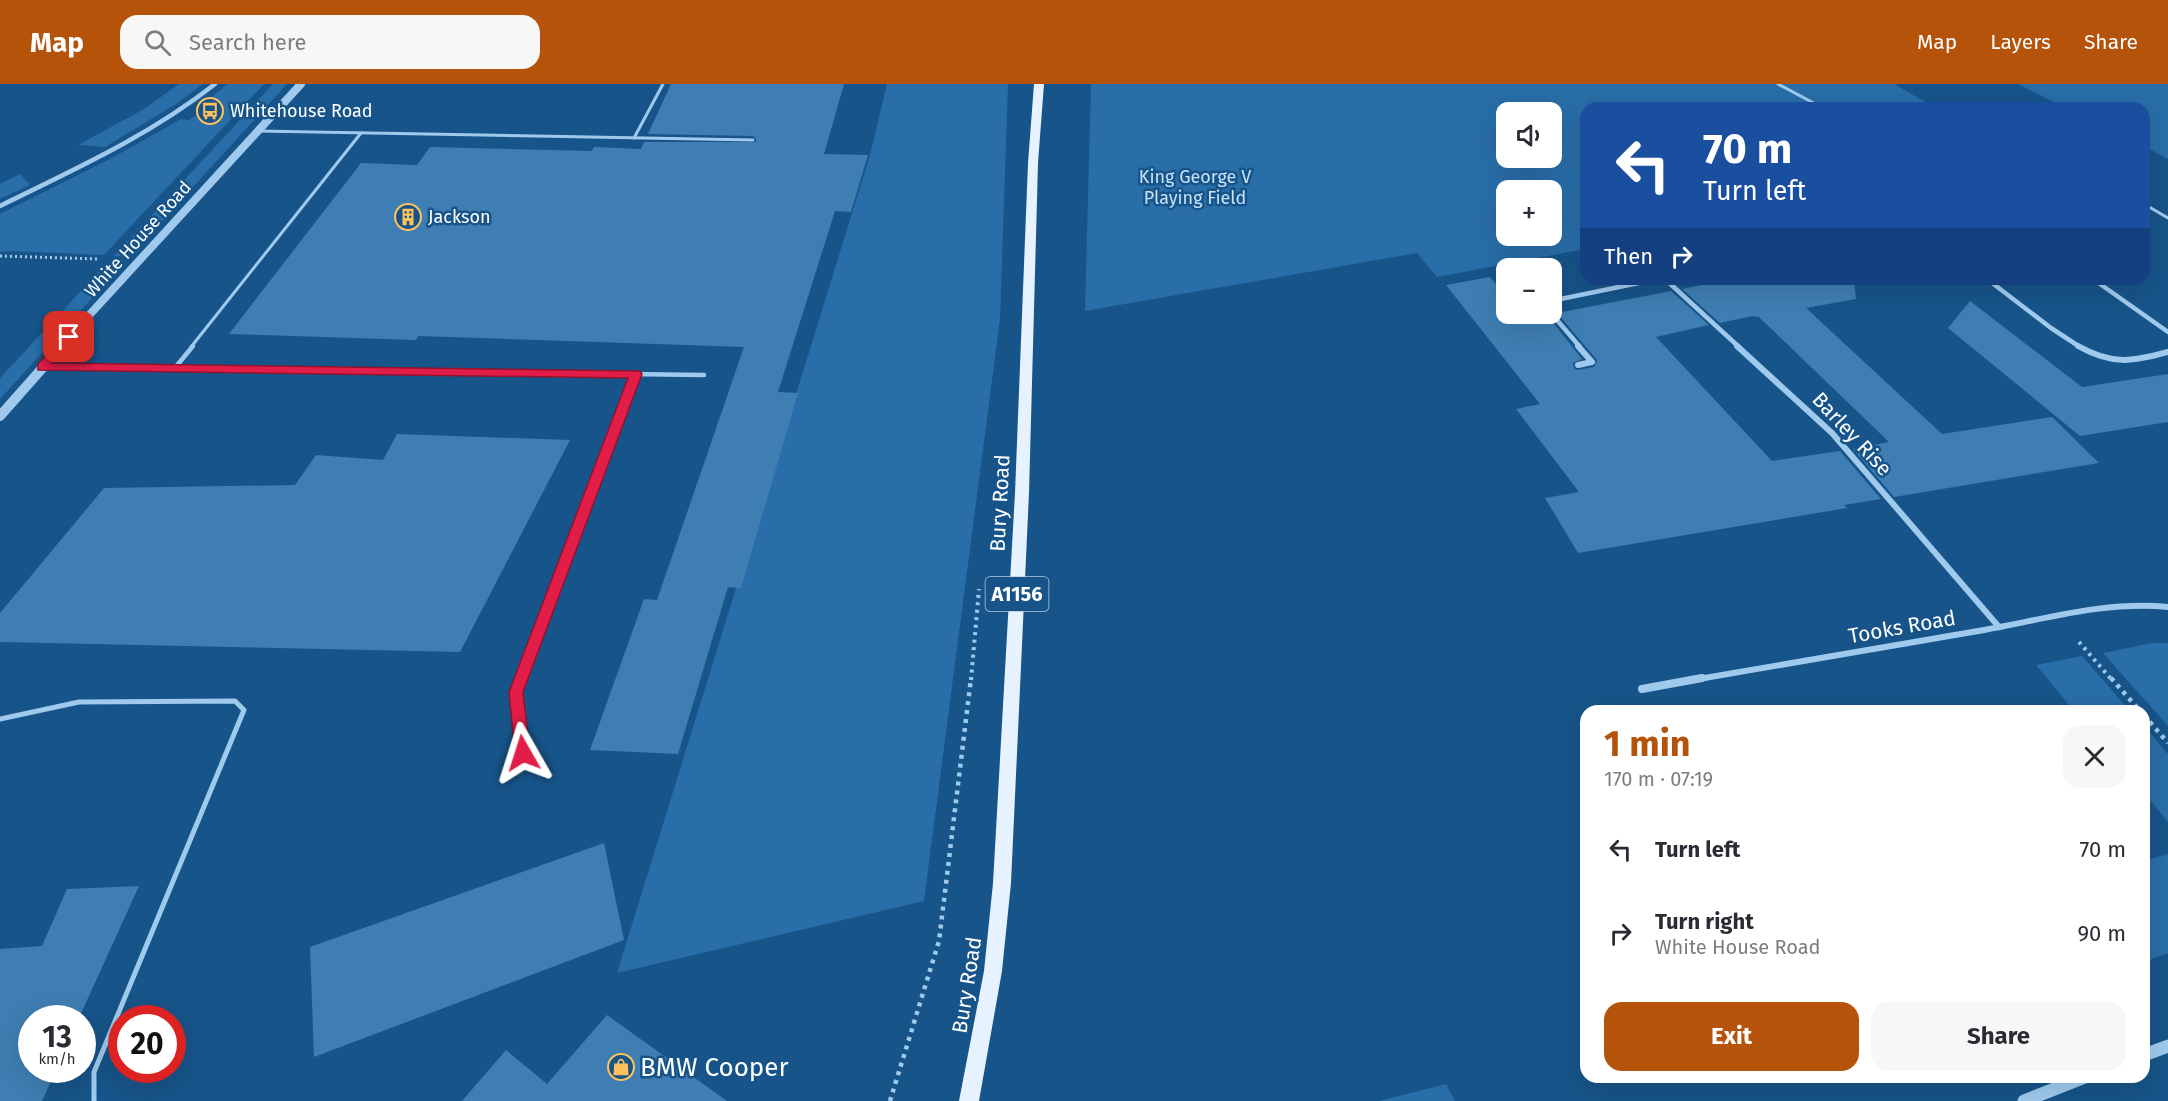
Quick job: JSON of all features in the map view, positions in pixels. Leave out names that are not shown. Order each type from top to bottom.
[{"type":"main road","name":"Bury Road","points":[[969,1101],[993,971],[1002,883],[1022,493],[1039,84]]},
{"type":"street","points":[[0,206],[144,132],[185,107],[214,84]]},
{"type":"street","name":"White House Road","points":[[0,416],[301,84]]},
{"type":"street","points":[[1562,299],[1629,285]]},
{"type":"street","name":"Barley Rise","points":[[1671,285],[1832,433],[1999,627]]},
{"type":"street","points":[[1996,285],[2094,355],[2117,361],[2130,361],[2168,352]]},
{"type":"street","points":[[2101,285],[2168,332]]},
{"type":"street","points":[[1560,324],[1592,362],[1578,365]]},
{"type":"street","name":"Tooks Road","points":[[1641,689],[1999,627],[2113,604],[2143,603],[2168,607]]},
{"type":"street","points":[[2150,1053],[2168,1046]]},
{"type":"street","points":[[2024,1101],[2070,1083]]},
{"type":"lane","points":[[634,138],[663,84]]},
{"type":"lane","points":[[1779,84],[1812,102]]},
{"type":"lane","points":[[257,131],[753,140]]},
{"type":"lane","points":[[174,369],[361,133]]},
{"type":"lane","points":[[2150,208],[2168,218]]},
{"type":"lane","points":[[42,367],[704,375]]},
{"type":"lane","points":[[523,753],[516,692],[636,374]]},
{"type":"lane","points":[[0,719],[79,702],[235,701],[244,710],[94,1072],[94,1101]]},
{"type":"path","points":[[0,256],[139,261]]},
{"type":"path","points":[[890,1101],[939,941],[966,731],[980,581]]},
{"type":"path","points":[[2055,614],[2135,705]]},
{"type":"path","points":[[2150,722],[2168,743]]},
{"type":"green space","points":[[179,84],[203,84],[176,104],[105,147],[78,145],[144,109]]},
{"type":"green space","points":[[227,84],[264,84],[104,255],[0,252],[0,214],[112,158],[181,119],[189,120],[211,105],[205,103]]},
{"type":"green space","points":[[273,84],[287,84],[130,256],[114,256]]},
{"type":"green space","points":[[887,84],[1008,84],[1000,319],[924,901],[617,973],[870,155]]},
{"type":"green space","name":"King George V Playing Field","points":[[1091,84],[1894,84],[1926,102],[1580,102],[1580,250],[1537,258],[1496,258],[1496,266],[1437,277],[1417,253],[1085,311]]},
{"type":"green space","points":[[2018,84],[2168,84],[2168,159],[2150,149],[2150,102],[2054,102]]},
{"type":"green space","points":[[20,174],[30,185],[0,199],[0,184]]},
{"type":"green space","points":[[107,263],[123,264],[0,399],[0,378]]},
{"type":"green space","points":[[2152,643],[2168,643],[2168,726],[2150,705],[2103,653]]},
{"type":"green space","points":[[2082,656],[2125,705],[2069,705],[2036,665]]},
{"type":"green space","points":[[2150,733],[2168,754],[2168,822],[2150,800]]},
{"type":"green space","points":[[2168,854],[2168,953],[2150,960],[2150,859]]},
{"type":"green space","points":[[1446,1084],[1455,1101],[1379,1101]]},
{"type":"building","points":[[671,84],[844,84],[824,154],[868,155],[851,212],[835,211],[778,392],[798,393],[741,588],[728,587],[678,754],[590,750],[644,599],[657,600],[744,347],[418,336],[416,340],[229,334],[361,163],[417,165],[430,147],[592,151],[594,147],[641,149],[644,142],[756,142],[753,136],[648,134]]},
{"type":"building","points":[[1490,277],[1496,284],[1496,324],[1554,324],[1582,359],[1573,363],[1577,370],[1594,367],[1597,360],[1562,319],[1562,312],[1671,291],[1709,325],[1656,337],[1772,461],[1840,451],[1881,499],[1844,505],[1847,508],[1578,553],[1545,498],[1579,492],[1516,409],[1540,404],[1446,285]]},
{"type":"building","points":[[1703,285],[1855,285],[1856,299],[1806,308],[1942,434],[2052,417],[2099,463],[1894,497],[1853,449],[1889,442],[1759,317],[1752,316],[1720,323],[1682,289]]},
{"type":"building","points":[[1970,301],[2082,387],[2168,374],[2168,422],[2080,436],[1948,328]]},
{"type":"building","points":[[397,434],[570,440],[460,652],[0,642],[0,613],[104,488],[295,485],[316,455],[383,460]]},
{"type":"building","points":[[604,843],[624,940],[314,1057],[310,947]]},
{"type":"building","points":[[139,886],[85,1005],[18,1005],[18,1083],[50,1083],[42,1101],[0,1101],[0,949],[42,946],[67,889]]},
{"type":"building","name":"BMW Cooper","points":[[607,1015],[727,1101],[462,1101],[506,1050],[547,1084]]},
{"type":"place","name":"Whitehouse Road","points":[[210,111]]},
{"type":"place","name":"Jackson","points":[[408,217]]},
{"type":"place","name":"BMW Cooper","points":[[621,1067]]},
{"type":"route","points":[[69,337],[42,367],[636,374],[516,692],[523,753]]}]
